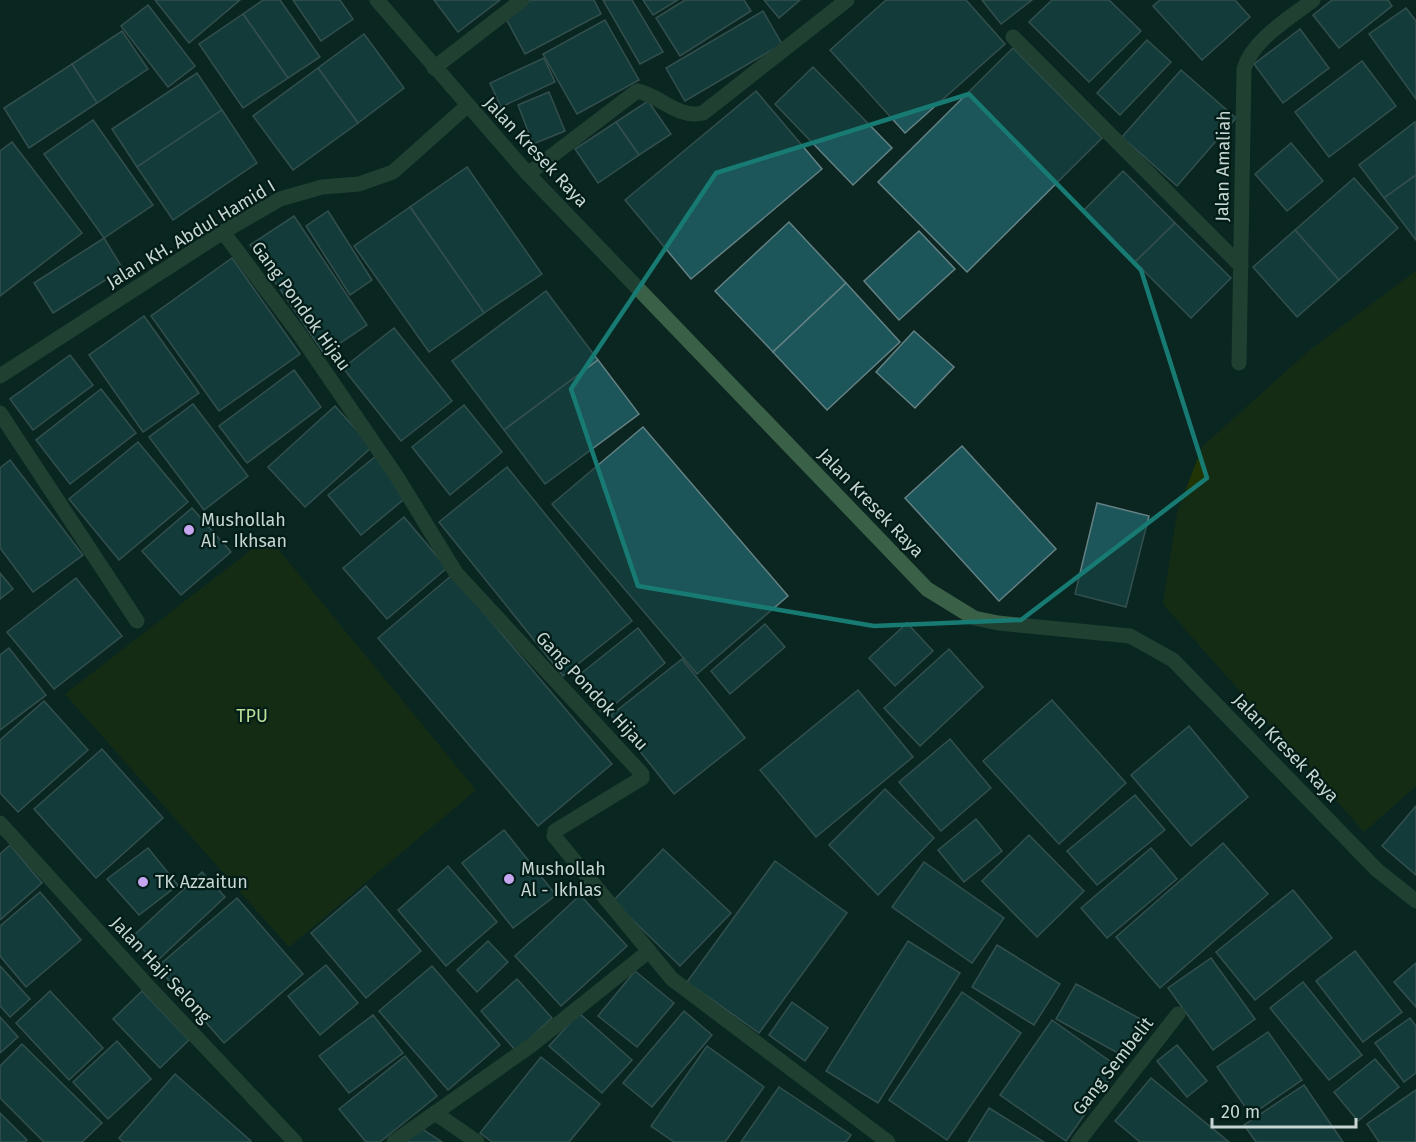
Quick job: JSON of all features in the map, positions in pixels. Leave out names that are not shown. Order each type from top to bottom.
[{"type":"street","name":"Jalan Kresek Raya","points":[[377,0],[528,174],[927,589],[974,618],[998,623],[1130,636],[1158,650],[1173,660],[1377,870],[1416,901]]},
{"type":"street","points":[[434,68],[522,0]]},
{"type":"street","points":[[528,174],[637,91],[675,110],[695,115],[703,113],[848,0]]},
{"type":"street","name":"Jalan Amaliah","points":[[1239,363],[1244,69],[1247,58],[1276,28],[1313,0]]},
{"type":"street","points":[[1013,37],[1241,266]]},
{"type":"street","name":"Jalan KH. Abdul Hamid I","points":[[0,376],[223,232],[280,199],[322,187],[359,184],[393,172],[467,106]]},
{"type":"street","name":"Gang Pondok Hijau","points":[[223,232],[300,335],[397,477],[456,573],[642,774],[642,778],[554,833],[672,979],[888,1142]]},
{"type":"street","points":[[0,413],[137,621]]},
{"type":"street","name":"Jalan Haji Selong","points":[[0,823],[147,986],[295,1142]]},
{"type":"street","points":[[394,1142],[533,1044],[649,951]]},
{"type":"street","name":"Gang Sembelit","points":[[1078,1142],[1178,1014]]},
{"type":"street","points":[[435,1113],[477,1142]]},
{"type":"highlighted area","points":[[969,94],[1141,270],[1207,478],[1021,620],[874,626],[638,586],[571,389],[716,173]]},
{"type":"green space","points":[[1416,271],[1416,786],[1364,832],[1163,604],[1177,513],[1202,447],[1311,349]]},
{"type":"green space","name":"TPU","points":[[268,537],[476,790],[289,947],[65,694]]},
{"type":"building","points":[[155,0],[240,0],[189,43]]},
{"type":"building","points":[[263,0],[280,0],[320,57],[288,78],[243,14]]},
{"type":"building","points":[[293,0],[340,0],[353,19],[321,41]]},
{"type":"building","points":[[434,0],[500,0],[458,32]]},
{"type":"building","points":[[531,0],[594,0],[601,14],[525,54],[504,15]]},
{"type":"building","points":[[603,0],[632,0],[663,52],[640,64]]},
{"type":"building","points":[[643,0],[678,0],[653,15]]},
{"type":"building","points":[[685,0],[744,0],[751,11],[680,56],[656,18]]},
{"type":"building","points":[[764,0],[800,0],[779,18]]},
{"type":"building","points":[[886,0],[966,0],[1005,44],[905,133],[830,50]]},
{"type":"building","points":[[982,0],[1032,0],[1001,24]]},
{"type":"building","points":[[1052,0],[1109,0],[1141,31],[1089,82],[1029,22]]},
{"type":"building","points":[[1160,0],[1235,0],[1250,17],[1202,60],[1153,6]]},
{"type":"building","points":[[1332,0],[1388,0],[1392,6],[1339,48],[1313,15]]},
{"type":"building","points":[[148,5],[195,66],[168,87],[121,26]]},
{"type":"building","points":[[1406,8],[1416,21],[1416,99],[1369,34]]},
{"type":"building","points":[[763,11],[782,44],[685,101],[666,68]]},
{"type":"building","points":[[243,14],[288,78],[243,108],[199,44]]},
{"type":"building","points":[[605,20],[639,80],[577,114],[543,54]]},
{"type":"building","points":[[1300,29],[1329,68],[1283,103],[1254,64]]},
{"type":"building","points":[[122,31],[148,69],[97,103],[72,64]]},
{"type":"building","points":[[364,34],[404,88],[358,123],[318,68]]},
{"type":"building","points":[[1147,40],[1171,62],[1120,115],[1097,93]]},
{"type":"building","points":[[1013,48],[1102,138],[967,272],[878,182]]},
{"type":"building","points":[[544,58],[555,82],[501,107],[490,83]]},
{"type":"building","points":[[1362,61],[1396,106],[1329,157],[1295,112]]},
{"type":"building","points":[[72,64],[97,103],[29,148],[4,108]]},
{"type":"building","points":[[813,67],[892,148],[853,185],[775,104]]},
{"type":"building","points":[[318,68],[358,123],[293,170],[253,116]]},
{"type":"building","points":[[1181,70],[1236,118],[1177,186],[1122,137]]},
{"type":"building","points":[[197,73],[222,110],[137,167],[112,129]]},
{"type":"building","points":[[756,91],[822,169],[691,279],[625,200]]},
{"type":"building","points":[[549,92],[565,131],[533,144],[518,105]]},
{"type":"building","points":[[648,101],[671,134],[639,155],[616,122]]},
{"type":"building","points":[[222,110],[257,163],[173,220],[137,167]]},
{"type":"building","points":[[93,120],[153,205],[104,238],[44,154]]},
{"type":"building","points":[[616,122],[639,155],[598,183],[575,149]]},
{"type":"building","points":[[1415,122],[1416,175],[1384,198],[1359,165]]},
{"type":"building","points":[[12,142],[82,233],[0,296],[0,151]]},
{"type":"building","points":[[1291,143],[1323,181],[1287,211],[1255,174]]},
{"type":"building","points":[[467,167],[542,274],[484,313],[410,207]]},
{"type":"building","points":[[1123,171],[1175,223],[1135,262],[1083,211]]},
{"type":"building","points":[[1416,175],[1416,240],[1384,198]]},
{"type":"building","points":[[1354,178],[1398,228],[1339,280],[1295,230]]},
{"type":"building","points":[[410,207],[484,313],[429,352],[354,246]]},
{"type":"building","points":[[328,211],[372,280],[350,295],[306,226]]},
{"type":"building","points":[[294,216],[367,325],[324,354],[250,245]]},
{"type":"building","points":[[789,222],[846,283],[773,352],[715,291]]},
{"type":"building","points":[[1175,223],[1231,278],[1191,318],[1135,262]]},
{"type":"building","points":[[1295,230],[1339,280],[1297,317],[1253,267]]},
{"type":"building","points":[[919,231],[955,269],[899,320],[864,281]]},
{"type":"building","points":[[104,238],[123,269],[53,313],[34,283]]},
{"type":"building","points":[[232,258],[300,354],[219,411],[151,316]]},
{"type":"building","points":[[846,283],[900,342],[827,410],[773,352]]},
{"type":"building","points":[[546,291],[598,360],[504,430],[452,361]]},
{"type":"building","points":[[144,316],[199,393],[143,432],[89,355]]},
{"type":"building","points":[[394,328],[452,401],[401,441],[343,368]]},
{"type":"building","points":[[914,331],[954,367],[915,408],[876,372]]},
{"type":"building","points":[[70,355],[93,385],[33,430],[10,399]]},
{"type":"building","points":[[598,360],[639,414],[545,484],[504,430]]},
{"type":"building","points":[[294,370],[321,407],[247,463],[219,426]]},
{"type":"building","points":[[101,389],[136,433],[70,484],[36,440]]},
{"type":"building","points":[[193,404],[248,476],[204,510],[149,437]]},
{"type":"building","points":[[464,405],[502,452],[450,495],[412,447]]},
{"type":"building","points":[[335,406],[372,447],[305,507],[268,467]]},
{"type":"building","points":[[643,427],[788,596],[697,674],[552,504]]},
{"type":"building","points":[[138,442],[188,502],[119,560],[69,499]]},
{"type":"building","points":[[962,446],[1056,549],[999,601],[905,498]]},
{"type":"building","points":[[376,456],[408,496],[361,535],[328,495]]},
{"type":"building","points":[[10,460],[83,555],[33,592],[0,548],[0,468]]},
{"type":"building","points":[[507,467],[632,621],[563,676],[439,522]]},
{"type":"building","points":[[1097,503],[1149,516],[1126,607],[1075,594]]},
{"type":"building","name":"Mushollah Al - Ikhsan","points":[[192,508],[231,552],[181,595],[142,551]]},
{"type":"building","points":[[404,517],[447,568],[387,619],[343,568]]},
{"type":"building","points":[[0,573],[13,589],[0,599]]},
{"type":"building","points":[[452,575],[612,764],[538,826],[378,638]]},
{"type":"building","points":[[76,578],[122,636],[54,689],[7,632]]},
{"type":"building","points":[[907,623],[933,651],[895,686],[869,658]]},
{"type":"building","points":[[765,624],[785,647],[730,694],[711,671]]},
{"type":"building","points":[[638,628],[665,663],[603,714],[574,679]]},
{"type":"building","points":[[9,648],[46,695],[0,730],[0,655]]},
{"type":"building","points":[[949,649],[983,687],[920,746],[884,708]]},
{"type":"building","points":[[682,659],[745,738],[674,794],[611,715]]},
{"type":"building","points":[[858,690],[913,757],[816,837],[760,770]]},
{"type":"building","points":[[1052,700],[1126,783],[1059,844],[983,761]]},
{"type":"building","points":[[44,701],[88,750],[18,812],[0,793],[0,740]]},
{"type":"building","points":[[1189,726],[1248,797],[1191,846],[1131,775]]},
{"type":"building","points":[[950,739],[991,788],[941,831],[899,782]]},
{"type":"building","points":[[102,749],[163,818],[96,878],[34,809]]},
{"type":"building","points":[[885,789],[934,838],[878,895],[829,845]]},
{"type":"building","points":[[1135,795],[1165,830],[1097,885],[1067,851]]},
{"type":"building","points":[[1416,806],[1416,875],[1382,846]]},
{"type":"building","points":[[976,819],[1002,851],[964,882],[938,850]]},
{"type":"building","name":"Mushollah Al - Ikhlas","points":[[504,830],[556,895],[513,928],[462,863]]},
{"type":"building","points":[[1029,835],[1084,891],[1037,937],[982,881]]},
{"type":"building","points":[[1223,843],[1268,894],[1160,988],[1116,937]]},
{"type":"building","points":[[10,845],[42,883],[0,920],[0,854]]},
{"type":"building","name":"TK Azzaitun","points":[[148,848],[178,885],[139,915],[107,879]]},
{"type":"building","points":[[1151,848],[1177,879],[1107,938],[1081,908]]},
{"type":"building","points":[[663,849],[731,913],[680,966],[613,901]]},
{"type":"building","points":[[775,861],[847,913],[759,1033],[687,982]]},
{"type":"building","points":[[924,862],[1004,918],[972,963],[892,907]]},
{"type":"building","points":[[448,866],[497,922],[446,966],[398,910]]},
{"type":"building","points":[[202,872],[225,897],[155,963],[132,937]]},
{"type":"building","points":[[366,886],[421,951],[366,998],[311,933]]},
{"type":"building","points":[[1293,890],[1332,938],[1255,1000],[1216,952]]},
{"type":"building","points":[[40,892],[81,940],[26,987],[0,956],[0,926]]},
{"type":"building","points":[[580,895],[627,946],[561,1006],[515,956]]},
{"type":"building","points":[[237,898],[303,974],[224,1043],[157,967]]},
{"type":"building","points":[[488,941],[508,962],[477,992],[457,970]]},
{"type":"building","points":[[908,941],[960,973],[878,1103],[826,1071]]},
{"type":"building","points":[[997,945],[1060,984],[1034,1025],[972,987]]},
{"type":"building","points":[[1355,951],[1402,1012],[1363,1042],[1316,981]]},
{"type":"building","points":[[1211,958],[1255,1019],[1213,1050],[1168,988]]},
{"type":"building","points":[[1416,963],[1416,1007],[1394,982]]},
{"type":"building","points":[[326,965],[358,1003],[320,1035],[288,996]]},
{"type":"building","points":[[0,966],[30,999],[10,1017],[0,1006]]},
{"type":"building","points":[[432,966],[500,1045],[448,1090],[379,1011]]},
{"type":"building","points":[[635,971],[674,1003],[637,1047],[598,1016]]},
{"type":"building","points":[[517,979],[552,1018],[516,1051],[481,1011]]},
{"type":"building","points":[[1303,982],[1362,1055],[1329,1080],[1270,1008]]},
{"type":"building","points":[[1076,984],[1146,1022],[1127,1058],[1056,1019]]},
{"type":"building","points":[[50,991],[103,1048],[69,1080],[16,1023]]},
{"type":"building","points":[[142,991],[189,1040],[160,1068],[113,1019]]},
{"type":"building","points":[[962,992],[1021,1033],[947,1140],[889,1100]]},
{"type":"building","points":[[792,1002],[828,1028],[805,1061],[769,1035]]},
{"type":"building","points":[[684,1011],[712,1035],[652,1107],[623,1083]]},
{"type":"building","points":[[579,1013],[632,1060],[602,1093],[549,1046]]},
{"type":"building","points":[[373,1015],[403,1053],[349,1093],[319,1056]]},
{"type":"building","points":[[0,1017],[18,1037],[0,1053]]},
{"type":"building","points":[[1410,1018],[1416,1026],[1416,1073],[1404,1082],[1375,1043]]},
{"type":"building","points":[[1052,1020],[1118,1067],[1066,1141],[1000,1095]]},
{"type":"building","points":[[1268,1032],[1302,1080],[1251,1115],[1217,1067]]},
{"type":"building","points":[[117,1041],[151,1079],[108,1119],[73,1082]]},
{"type":"building","points":[[22,1044],[102,1123],[82,1142],[44,1142],[0,1098],[0,1066]]},
{"type":"building","points":[[1177,1045],[1207,1081],[1187,1097],[1157,1061]]},
{"type":"building","points":[[707,1046],[764,1087],[725,1142],[674,1142],[651,1126]]},
{"type":"building","points":[[405,1056],[437,1096],[380,1142],[366,1142],[339,1109]]},
{"type":"building","points":[[541,1057],[600,1104],[569,1142],[492,1142],[480,1133]]},
{"type":"building","points":[[1375,1059],[1399,1087],[1358,1121],[1334,1092]]},
{"type":"building","points":[[175,1074],[251,1142],[123,1142],[119,1138]]},
{"type":"building","points":[[1151,1078],[1229,1142],[1140,1142],[1115,1121]]},
{"type":"building","points":[[1304,1085],[1343,1142],[1256,1142],[1244,1125]]},
{"type":"building","points":[[779,1087],[851,1135],[846,1142],[741,1142]]},
{"type":"building","points":[[1416,1090],[1416,1142],[1379,1142],[1367,1124]]},
{"type":"building","points":[[989,1108],[1044,1142],[968,1142]]},
{"type":"building","points":[[0,1113],[27,1140],[25,1142],[0,1142]]},
{"type":"building","points":[[418,1126],[442,1142],[407,1142]]},
{"type":"place","name":"Mushollah Al - Ikhsan","points":[[189,530]]},
{"type":"place","name":"Mushollah Al - Ikhlas","points":[[509,879]]},
{"type":"place","name":"TK Azzaitun","points":[[143,882]]}]
